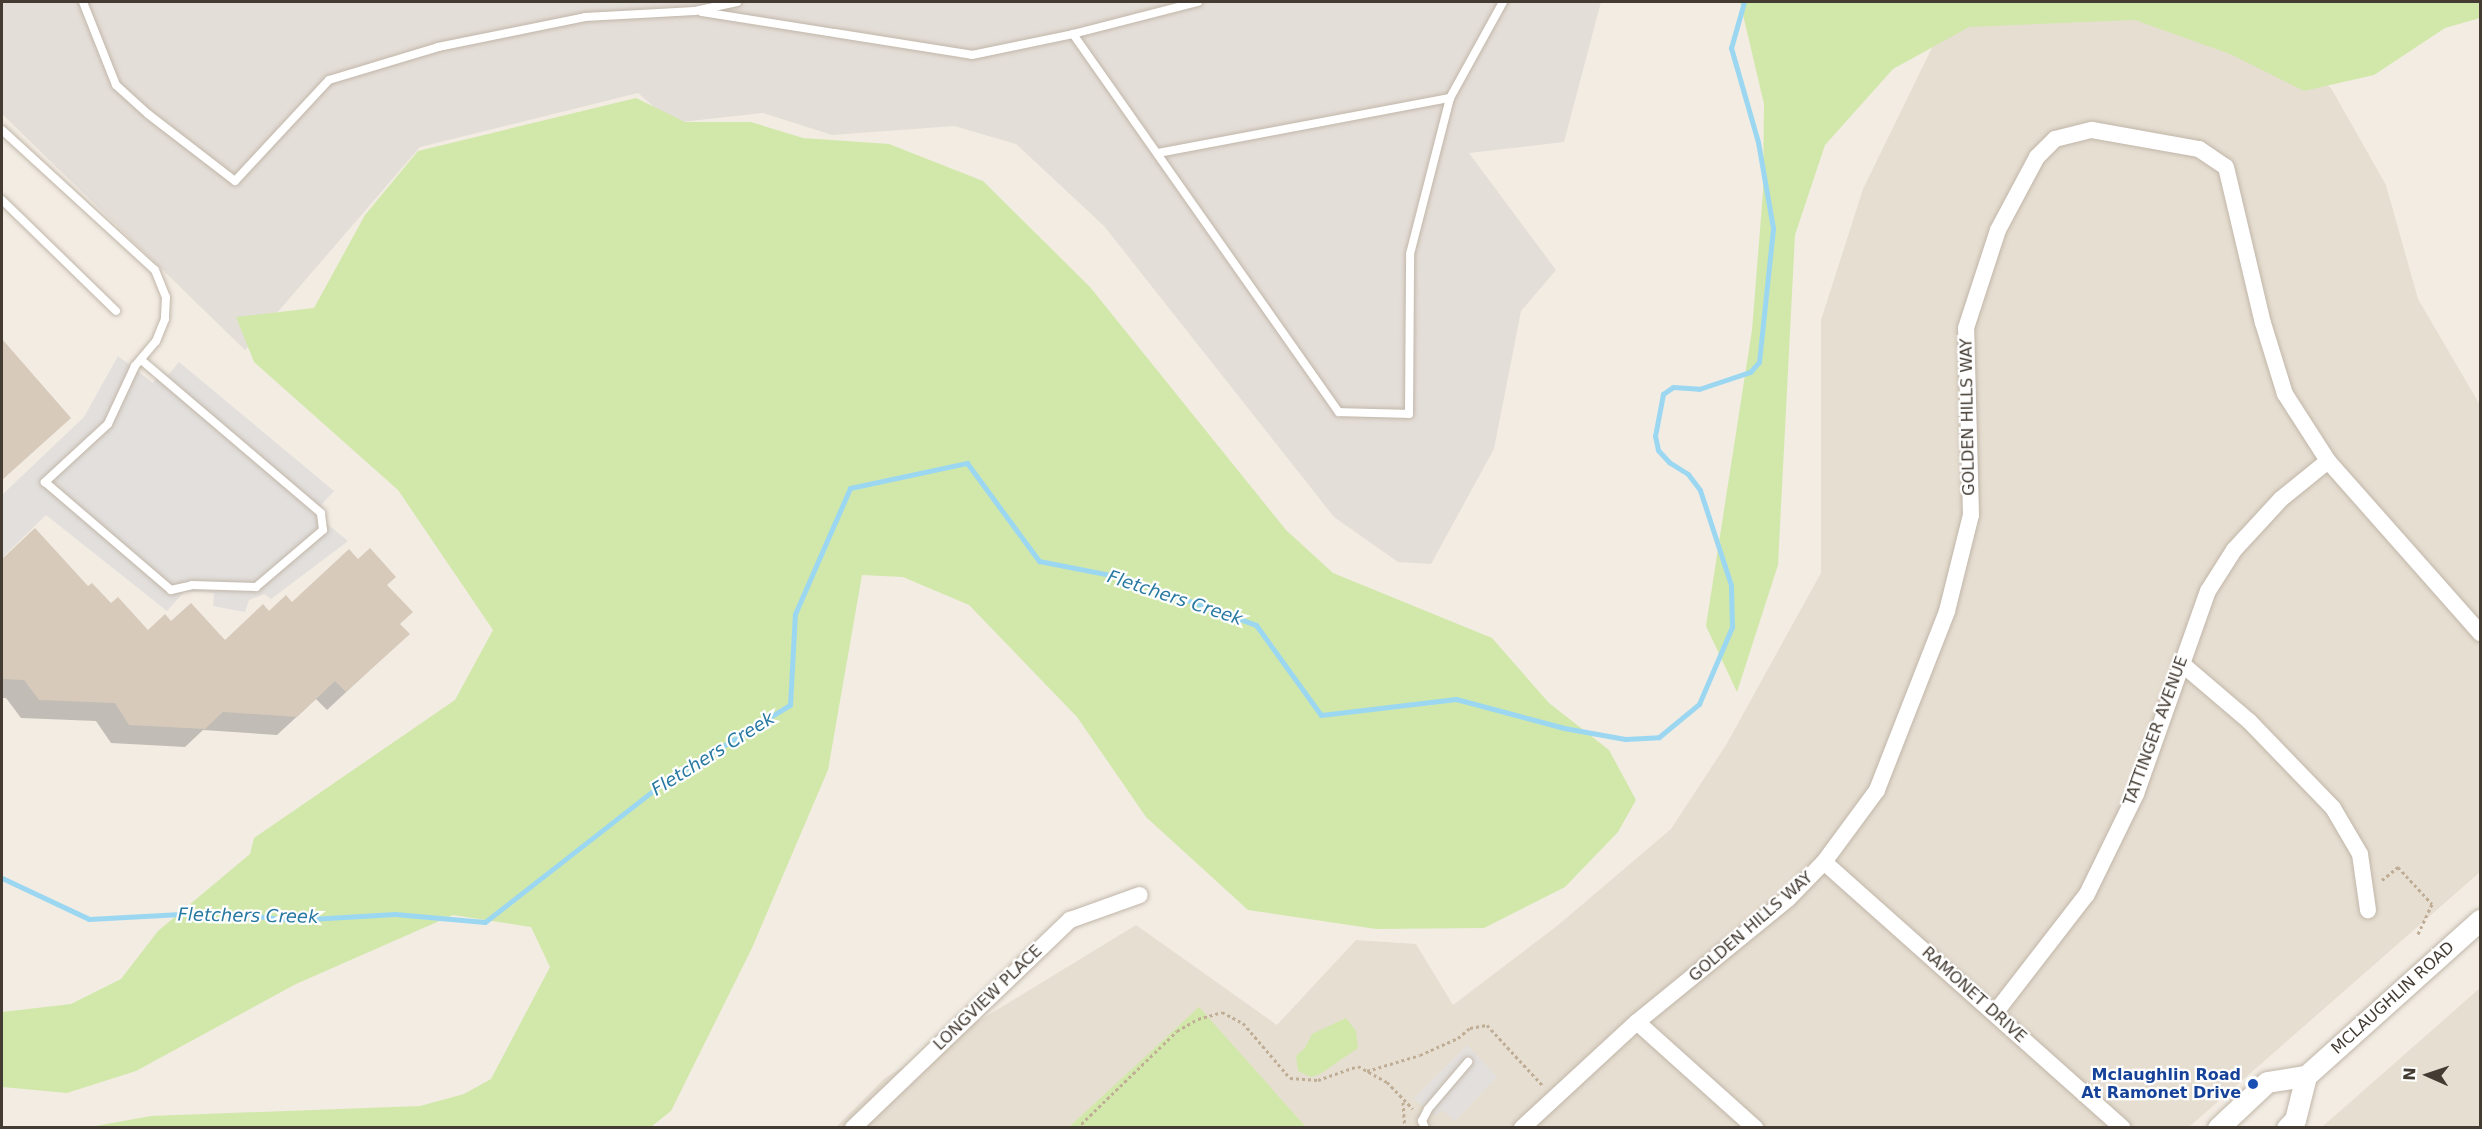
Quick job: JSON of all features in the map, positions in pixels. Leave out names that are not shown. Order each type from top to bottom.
[{"type":"street","name":"GOLDEN HILLS WAY","points":[[1522,1128],[1638,1022],[1788,899],[1824,862],[1876,790],[1947,611],[1971,515],[1966,328],[1998,230],[2037,157],[2055,139],[2092,130],[2199,148],[2226,167],[2263,323],[2285,394],[2328,461],[2481,633]]},
{"type":"street","name":"TATTINGER AVENUE","points":[[1995,1013],[2087,894],[2136,794],[2208,591],[2234,550],[2281,499],[2328,461]]},
{"type":"street","points":[[2181,663],[2250,721],[2333,808],[2360,854],[2368,910]]},
{"type":"street","name":"RAMONET DRIVE","points":[[1824,862],[2123,1128]]},
{"type":"street","name":"LONGVIEW PLACE","points":[[853,1128],[1070,920],[1140,895]]},
{"type":"street","name":"MCLAUGHLIN ROAD","points":[[2306,1076],[2481,920]]},
{"type":"street","points":[[1638,1022],[1755,1128]]},
{"type":"street","points":[[2218,1128],[2267,1082],[2306,1076],[2295,1120],[2287,1128]]},
{"type":"lane","points":[[83,2],[116,85],[148,114],[235,181],[329,80],[438,47],[585,17],[695,11],[737,2]]},
{"type":"lane","points":[[695,11],[972,55],[1073,34],[1198,2]]},
{"type":"lane","points":[[1073,34],[1340,412],[1409,414],[1410,254],[1450,98],[1503,2]]},
{"type":"lane","points":[[1158,153],[1450,98]]},
{"type":"lane","points":[[2,130],[154,270],[160,278],[166,297],[165,319],[156,341],[135,366],[108,424],[45,482],[171,590],[192,585],[256,587],[323,530],[321,513],[141,360]]},
{"type":"lane","points":[[2,200],[116,311]]},
{"type":"lane","points":[[1425,1128],[1422,1121],[1425,1116],[1468,1062]]},
{"type":"path","points":[[2366,893],[2398,867],[2432,904],[2417,936]]},
{"type":"path","points":[[1077,1128],[1177,1031],[1198,1019],[1222,1012],[1243,1023],[1290,1078],[1318,1080],[1358,1066],[1387,1082],[1402,1100],[1425,1116]]},
{"type":"path","points":[[1402,1100],[1405,1128]]},
{"type":"shaded area","points":[[2,2],[1601,2],[1564,142],[1469,153],[1556,270],[1521,311],[1494,449],[1431,564],[1398,562],[1334,517],[1104,226],[1016,144],[954,126],[832,135],[763,113],[672,123],[638,93],[420,147],[245,350],[2,114]]},
{"type":"shaded area","points":[[2014,4],[2259,30],[2331,88],[2386,185],[2418,299],[2480,405],[2480,872],[2189,1127],[1306,1127],[1199,1008],[1069,1127],[835,1128],[885,1078],[1136,925],[1277,1025],[1356,940],[1416,944],[1453,1005],[1557,926],[1671,829],[1726,745],[1821,573],[1821,320],[1863,189],[1944,23]]},
{"type":"shaded area","points":[[118,356],[153,383],[162,371],[168,375],[179,362],[334,491],[314,513],[348,541],[271,599],[264,594],[249,600],[245,612],[213,606],[214,593],[204,592],[184,592],[167,611],[46,515],[2,558],[2,495],[84,417]]},
{"type":"shaded area","points":[[2480,988],[2480,1127],[2322,1127]]},
{"type":"shaded area","points":[[1467,1045],[1497,1077],[1455,1121],[1442,1110],[1436,1116],[1413,1099]]},
{"type":"green space","points":[[1740,2],[2480,2],[2480,18],[2445,28],[2374,75],[2304,91],[2230,54],[2135,20],[1969,27],[1893,69],[1825,145],[1795,235],[1778,565],[1737,692],[1706,626],[1752,330],[1763,192],[1764,104]]},
{"type":"green space","points":[[636,98],[685,122],[751,122],[803,138],[889,144],[983,181],[1090,287],[1286,530],[1333,573],[1492,638],[1549,703],[1609,750],[1636,800],[1618,832],[1565,887],[1484,928],[1376,929],[1248,910],[1146,817],[1077,717],[969,605],[903,577],[862,575],[828,770],[752,948],[671,1111],[651,1127],[90,1127],[151,1116],[420,1106],[464,1094],[491,1079],[550,967],[531,927],[453,915],[296,984],[136,1071],[67,1093],[2,1087],[2,1012],[71,1004],[121,979],[158,931],[250,854],[254,838],[455,700],[493,630],[398,490],[254,362],[236,317],[314,308],[365,215],[418,151]]},
{"type":"green space","points":[[1199,1007],[1306,1127],[1069,1127]]},
{"type":"green space","points":[[1346,1018],[1356,1031],[1358,1048],[1320,1074],[1311,1077],[1298,1071],[1296,1056],[1305,1048],[1312,1034]]},
{"type":"building","points":[[2,339],[71,418],[2,480]]},
{"type":"building","points":[[35,528],[88,586],[92,583],[111,603],[118,597],[148,630],[165,614],[171,621],[191,603],[225,640],[263,604],[269,611],[286,595],[292,602],[349,549],[358,559],[370,548],[396,577],[387,585],[413,612],[400,624],[410,634],[346,692],[335,681],[297,717],[223,712],[205,729],[129,725],[115,703],[39,700],[24,680],[2,679],[2,559]]},
{"type":"waterway","name":"Fletchers Creek","points":[[2,878],[89,919],[218,912],[293,920],[395,914],[485,922],[663,783],[790,705],[795,614],[850,488],[967,463],[1039,561],[1126,578],[1256,625],[1321,715],[1456,699],[1564,728],[1625,739],[1659,737],[1699,704],[1732,627],[1731,585],[1700,490],[1688,474],[1669,462],[1658,450],[1655,436],[1663,394],[1673,387],[1699,389],[1750,372],[1759,362],[1773,228],[1758,142],[1731,48],[1744,2]]},
{"type":"place","name":"Mclaughlin Road At Ramonet Drive","points":[[2253,1084]]}]
